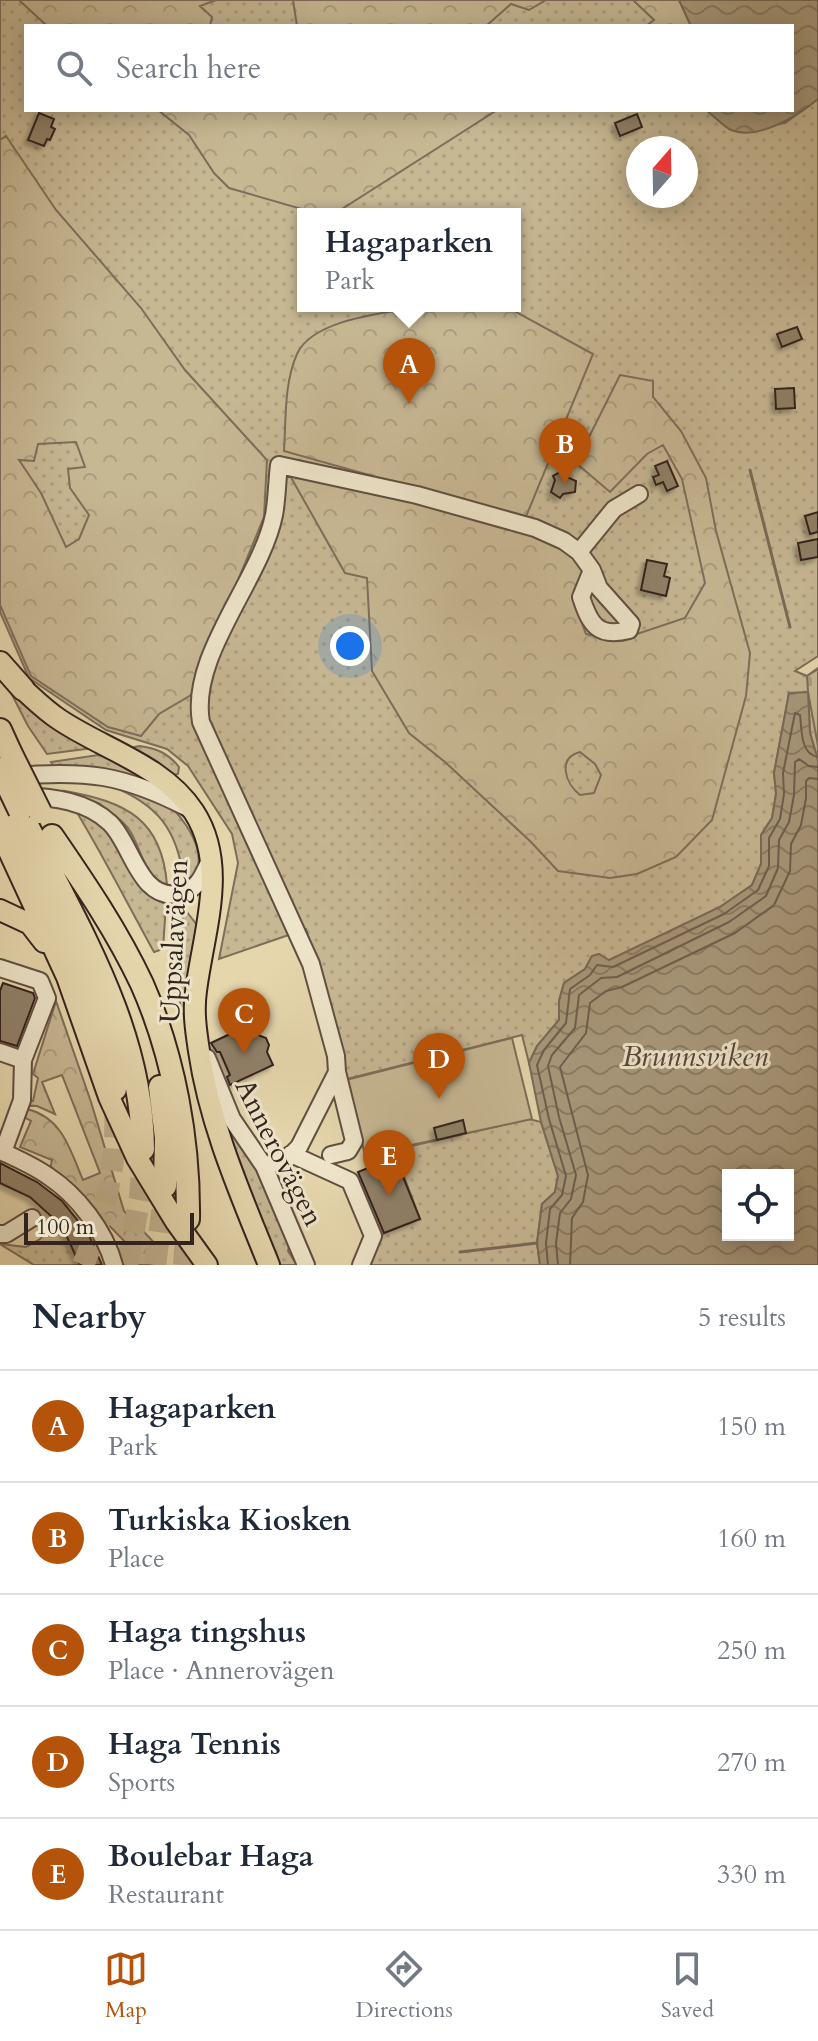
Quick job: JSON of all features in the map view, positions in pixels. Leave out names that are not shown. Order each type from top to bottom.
[{"type":"highway","name":"Uppsalavägen","points":[[0,663],[23,689]]},
{"type":"highway","points":[[0,730],[11,811],[89,990],[110,1055],[115,1089]]},
{"type":"highway","points":[[11,811],[52,836],[105,914],[142,985],[167,1061],[181,1125],[188,1219]]},
{"type":"highway","points":[[11,811],[102,973],[118,1013],[137,1085],[143,1149]]},
{"type":"highway","points":[[52,836],[138,1012],[160,1087],[166,1138],[165,1186]]},
{"type":"main road","name":"Uppsalavägen","points":[[23,689],[59,720],[171,784],[193,810],[203,828],[211,858],[212,885],[194,1015],[205,1091],[219,1138],[269,1265]]},
{"type":"main road","points":[[11,811],[109,1097],[137,1158],[176,1222],[207,1265]]},
{"type":"main road","points":[[0,910],[22,918],[35,930],[50,954],[64,990],[75,1004]]},
{"type":"street","points":[[331,1155],[348,1151],[354,1141],[336,1056],[311,964],[201,722],[198,704],[205,669],[262,550],[274,516],[279,465],[475,510],[535,528],[564,541],[579,552],[592,570]]},
{"type":"street","points":[[579,552],[614,509],[639,494]]},
{"type":"street","points":[[0,777],[81,773],[123,779],[193,810]]},
{"type":"street","points":[[11,811],[68,800],[90,809],[109,821],[124,838],[150,886],[169,895],[191,890],[201,880],[211,858]]},
{"type":"street","points":[[6,969],[40,981],[47,998],[23,1060],[22,1100],[2,1151],[48,1176],[82,1207],[110,1250],[114,1265]]},
{"type":"street","name":"Annerovägen","points":[[194,1015],[212,1072],[232,1119],[278,1161],[306,1265]]},
{"type":"street","points":[[0,1052],[23,1060]]},
{"type":"street","points":[[337,1072],[309,1130],[278,1161],[350,1181],[373,1236],[361,1265]]},
{"type":"street","points":[[0,1234],[6,1234],[32,1218]]},
{"type":"green space","points":[[0,0],[679,0],[690,24],[24,24],[24,112],[709,112],[730,129],[785,123],[818,99],[818,656],[795,671],[807,676],[818,668],[818,760],[810,733],[808,693],[789,693],[774,773],[776,794],[772,818],[761,835],[761,864],[752,885],[720,907],[609,961],[599,954],[592,956],[585,969],[564,983],[559,1001],[559,1020],[537,1046],[529,1063],[522,1035],[347,1079],[341,1047],[306,929],[219,959],[238,863],[232,834],[188,766],[167,749],[106,730],[29,678],[0,612]]},
{"type":"green space","points":[[19,0],[216,0],[200,6],[212,17],[210,24],[45,24]]},
{"type":"green space","points":[[293,0],[546,0],[529,10],[511,4],[488,24],[297,24]]},
{"type":"green space","points":[[633,0],[679,0],[690,24],[649,24],[654,20]]},
{"type":"green space","points":[[160,112],[494,112],[343,208],[298,208],[229,188],[214,173],[189,135]]},
{"type":"green space","points":[[6,136],[56,210],[141,308],[185,370],[267,460],[264,517],[191,695],[159,714],[141,736],[108,727],[31,676],[0,605],[0,140]],"holes":[[[76,442],[85,467],[68,469],[70,488],[89,515],[79,539],[66,547],[41,493],[19,460],[34,461],[38,444]]]},
{"type":"green space","points":[[516,312],[593,354],[525,519],[284,451],[286,402],[297,354],[319,332],[374,314]]},
{"type":"green space","points":[[620,375],[653,381],[653,397],[681,431],[706,478],[716,531],[750,653],[746,696],[712,820],[676,857],[637,874],[610,878],[558,871],[445,762],[409,733],[372,671],[367,578],[345,573],[284,465],[464,513],[563,546],[579,558],[584,573],[576,607],[586,634],[619,640],[685,618],[705,583],[682,479],[663,445],[647,454],[610,492],[576,463]],"holes":[[[580,752],[595,764],[601,775],[594,793],[580,795],[567,778],[568,760]]]},
{"type":"green space","points":[[818,669],[818,746],[807,676]]},
{"type":"green space","points":[[6,683],[93,748],[47,754],[28,726]]},
{"type":"green space","points":[[139,746],[166,755],[179,767],[178,774],[173,775],[131,748]]},
{"type":"green space","points":[[105,754],[163,788],[54,767],[51,762]]},
{"type":"green space","points":[[107,780],[173,809],[186,825],[196,846],[198,867],[193,875],[184,882],[177,848],[163,821],[141,801],[109,785]]},
{"type":"green space","points":[[65,791],[106,801],[137,817],[158,844],[167,885],[148,869],[133,836],[122,821],[100,806]]},
{"type":"green space","points":[[76,811],[108,831],[138,883],[155,899],[166,904],[163,949],[154,952]]},
{"type":"green space","points":[[183,907],[197,925],[186,1022],[179,992]]},
{"type":"green space","points":[[56,1001],[124,1211],[165,1254],[164,1265],[123,1265],[119,1261],[132,1249],[96,1212],[49,1174],[52,1160],[20,1147],[31,1121],[24,1117],[27,1109],[39,1113],[57,1128],[83,1180],[100,1173],[62,1075],[42,1082],[55,1114],[37,1106],[27,1106],[27,1101],[33,1101],[38,1078],[33,1074]]},
{"type":"green space","points":[[512,1038],[532,1119],[365,1155],[346,1080]]},
{"type":"green space","points":[[215,1094],[265,1182],[288,1251],[297,1265],[280,1265],[234,1153]]},
{"type":"green space","points":[[529,1119],[541,1122],[558,1176],[555,1192],[542,1204],[537,1243],[540,1265],[368,1265],[382,1234],[420,1219],[394,1150]]},
{"type":"green space","points":[[56,1221],[62,1226],[80,1265],[34,1265],[0,1244],[26,1247],[40,1239]]},
{"type":"water","points":[[679,0],[818,0],[818,99],[778,125],[753,132],[731,130],[708,112],[794,112],[794,24],[690,24]]},
{"type":"water","name":"Brunnsviken","points":[[808,692],[810,733],[818,760],[818,1265],[540,1265],[537,1243],[542,1204],[555,1192],[558,1176],[541,1122],[529,1063],[537,1046],[559,1020],[559,1001],[564,983],[585,969],[592,956],[599,954],[609,960],[720,907],[752,885],[761,864],[761,835],[772,818],[776,794],[774,773],[789,693]]},
{"type":"building","points":[[39,113],[54,119],[51,127],[55,129],[44,146],[28,140]]},
{"type":"building","points":[[637,114],[642,127],[620,136],[615,123]]},
{"type":"building","points":[[797,327],[802,339],[782,347],[777,334]]},
{"type":"building","points":[[794,388],[795,408],[776,409],[775,389]]},
{"type":"building","points":[[667,461],[678,486],[667,491],[663,482],[656,485],[653,477],[659,475],[655,466]]},
{"type":"building","points":[[562,471],[576,481],[575,492],[563,494],[560,498],[551,492],[555,480],[553,476]]},
{"type":"building","points":[[818,512],[818,532],[810,534],[805,516]]},
{"type":"building","points":[[818,539],[818,557],[801,560],[798,543]]},
{"type":"building","points":[[647,560],[667,564],[664,576],[670,578],[666,596],[641,590]]},
{"type":"building","points":[[3,983],[33,993],[35,998],[17,1046],[0,1041],[0,991]]},
{"type":"building","points":[[253,1023],[258,1035],[266,1038],[269,1045],[267,1052],[273,1065],[230,1085],[227,1077],[230,1075],[220,1052],[211,1043]]},
{"type":"building","points":[[463,1120],[466,1133],[437,1140],[434,1128]]},
{"type":"building","points":[[395,1157],[420,1219],[384,1233],[358,1172]]},
{"type":"building","points":[[0,1163],[37,1182],[62,1201],[88,1233],[102,1265],[80,1265],[62,1226],[30,1197],[0,1183]]},
{"type":"waterway","points":[[750,470],[790,627]]},
{"type":"waterway","points":[[460,1252],[537,1243]]},
{"type":"tunnel","points":[[83,1265],[98,1227],[108,1187],[114,1147],[115,1106]]},
{"type":"tunnel","points":[[127,1265],[140,1198],[143,1154]]},
{"type":"tunnel","points":[[155,1265],[165,1191]]},
{"type":"tunnel","points":[[184,1265],[187,1222]]},
{"type":"place","name":"Hagaparken","points":[[409,404]]},
{"type":"place","name":"Turkiska Kiosken","points":[[565,484]]},
{"type":"place","name":"Haga tingshus","points":[[244,1054]]},
{"type":"place","name":"Haga Tennis","points":[[439,1099]]},
{"type":"place","name":"Boulebar Haga","points":[[389,1196]]}]
